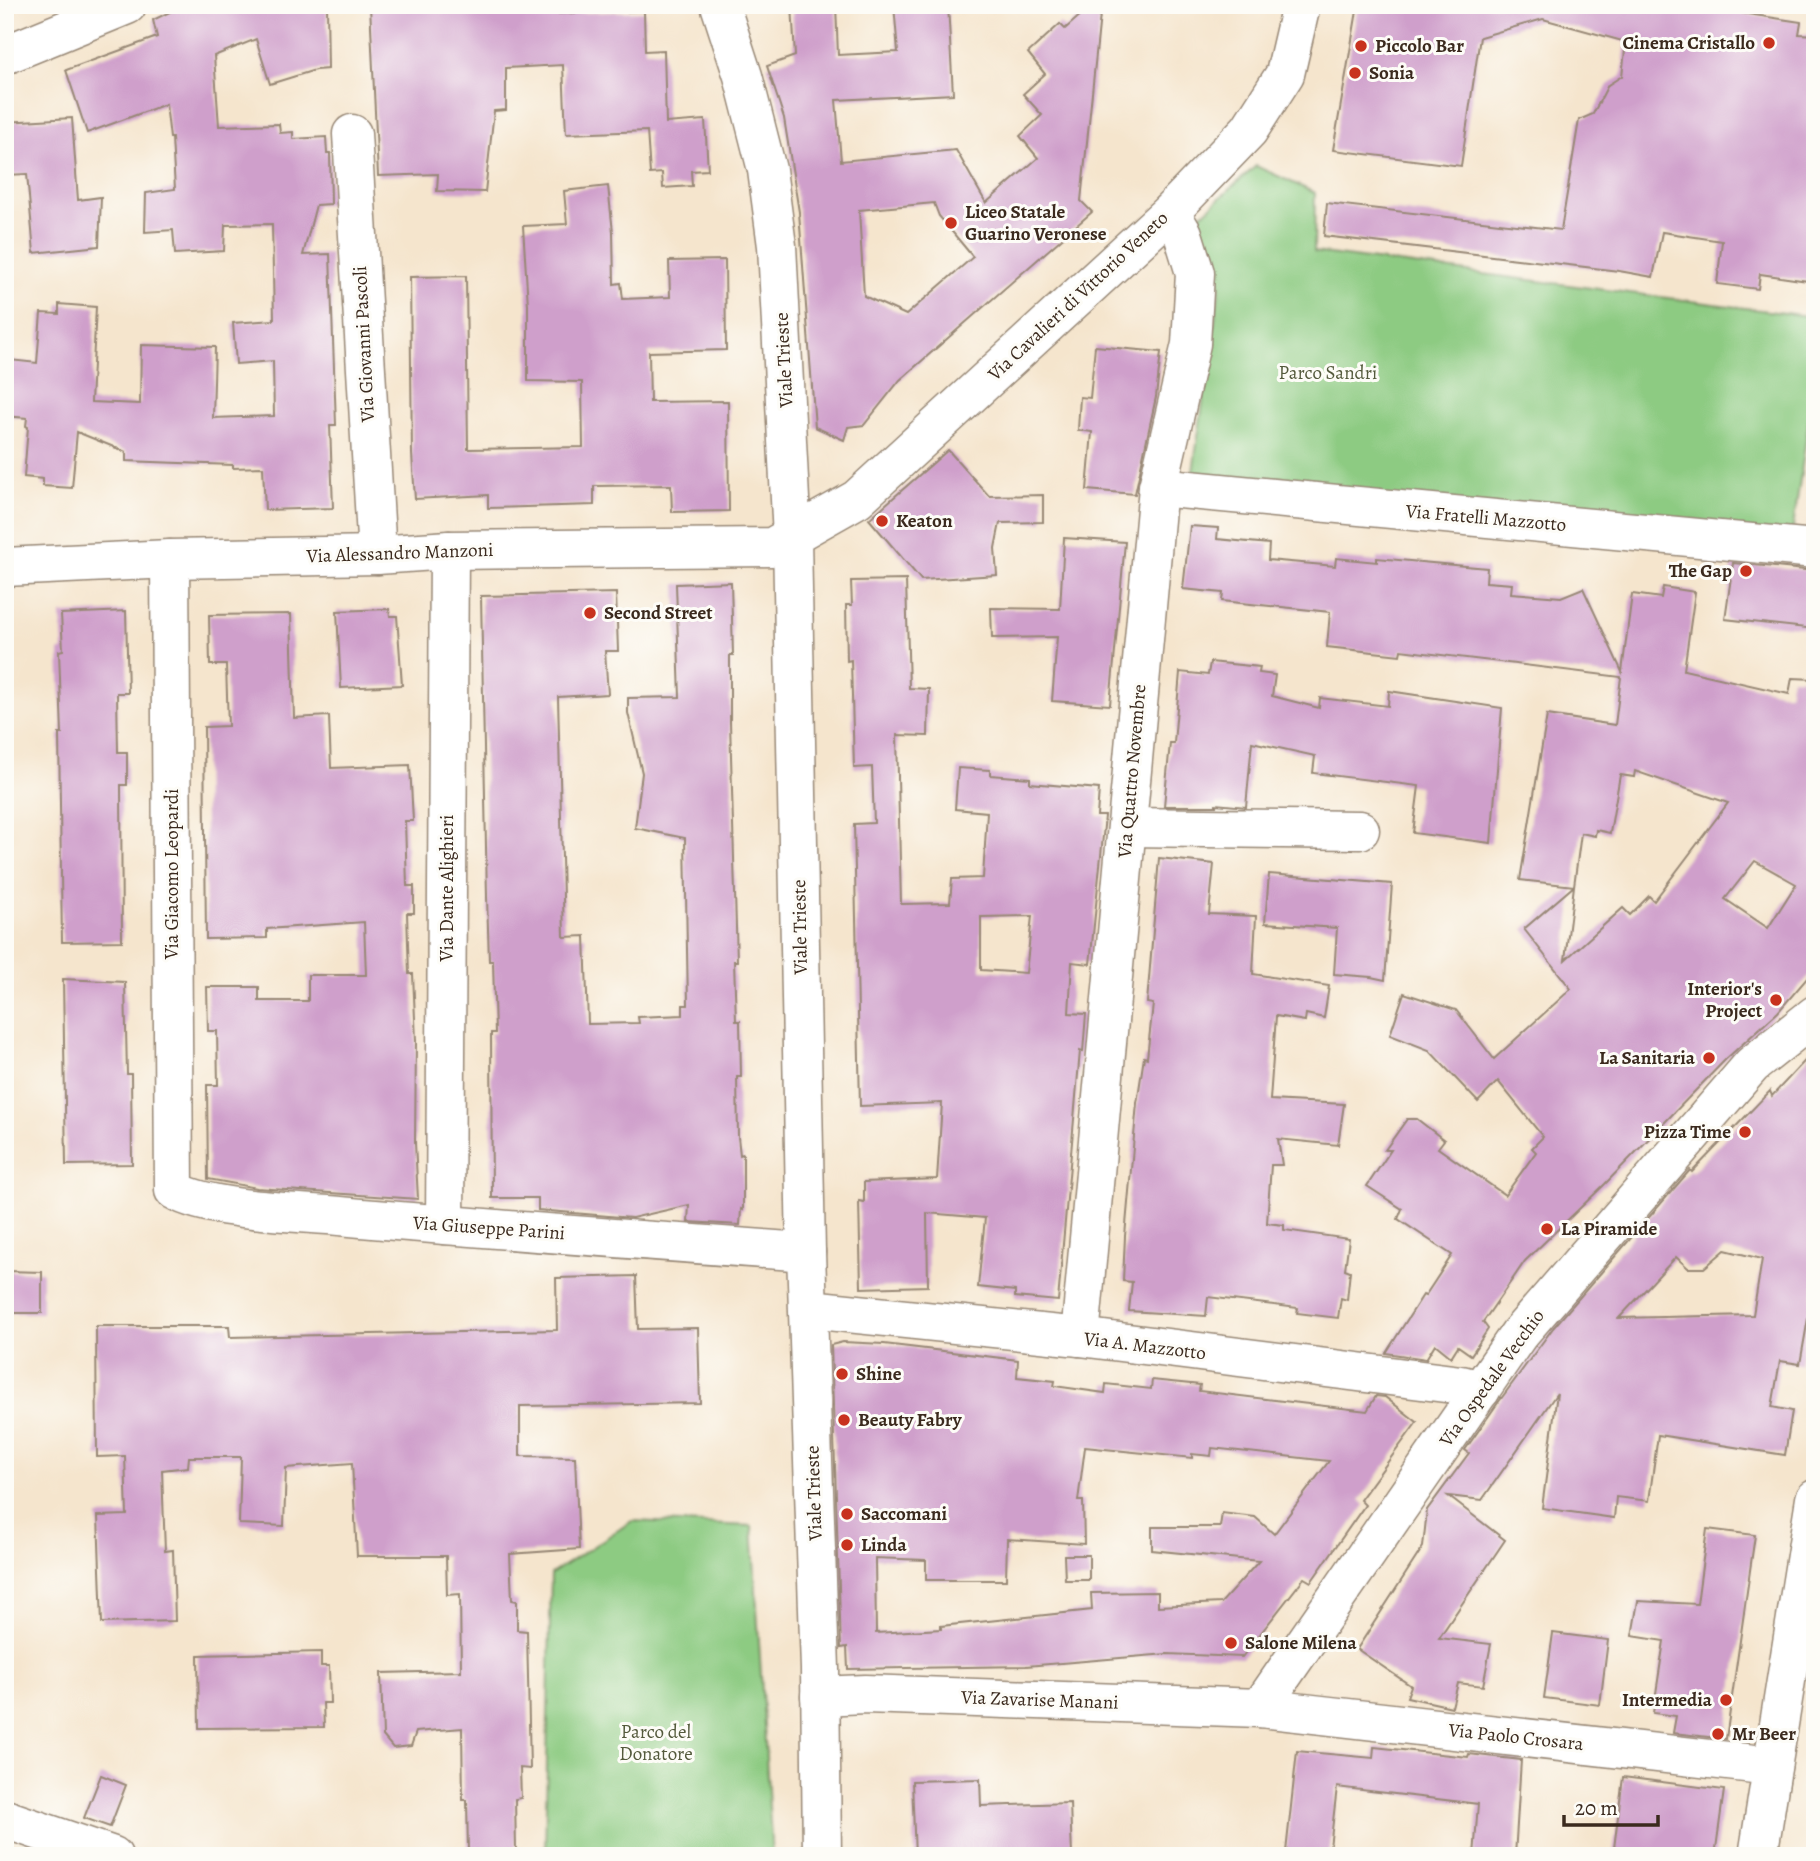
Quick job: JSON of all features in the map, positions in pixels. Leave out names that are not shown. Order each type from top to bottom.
[{"type":"street","points":[[5,55],[127,5]]},
{"type":"street","name":"Viale Trieste","points":[[720,5],[743,76],[768,170],[777,246],[792,538],[806,1252],[820,1696],[822,1856]]},
{"type":"street","name":"Via Cavalieri di Vittorio Veneto","points":[[792,538],[856,499],[1170,212],[1249,130],[1285,74],[1301,5]]},
{"type":"street","name":"Via Giovanni Pascoli","points":[[352,134],[377,555]]},
{"type":"street","name":"Via Quattro Novembre","points":[[1080,1337],[1157,487],[1191,344],[1195,273],[1183,234],[1170,212]]},
{"type":"street","name":"Via Fratelli Mazzotto","points":[[1157,487],[1815,549]]},
{"type":"street","name":"Via Alessandro Manzoni","points":[[5,567],[170,559],[377,555],[449,550],[772,548],[792,538]]},
{"type":"street","name":"Via Dante Alighieri","points":[[445,1225],[449,550]]},
{"type":"street","name":"Via Giacomo Leopardi","points":[[170,559],[174,1190]]},
{"type":"street","points":[[1128,827],[1360,830]]},
{"type":"street","name":"Via Ospedale Vecchio","points":[[1260,1708],[1519,1334],[1752,1065],[1815,1015]]},
{"type":"street","name":"Via Giuseppe Parini","points":[[174,1190],[187,1198],[236,1206],[445,1225],[806,1252]]},
{"type":"street","name":"Via A. Mazzotto","points":[[808,1309],[1080,1337],[1461,1385],[1481,1390]]},
{"type":"street","points":[[1758,1856],[1815,1499]]},
{"type":"street","name":"Via Zavarise Manani","points":[[820,1696],[865,1694],[1260,1708]]},
{"type":"street","name":"Via Paolo Crosara","points":[[1260,1708],[1772,1766]]},
{"type":"street","points":[[5,1819],[67,1848],[113,1856]]},
{"type":"green space","name":"Parco Sandri","points":[[1256,166],[1315,193],[1314,252],[1815,317],[1815,378],[1791,541],[1192,478],[1220,285],[1194,221]]},
{"type":"green space","name":"Parco del Donatore","points":[[632,1521],[752,1526],[772,1856],[545,1856],[551,1574]]},
{"type":"building","points":[[184,5],[327,5],[328,69],[315,70],[270,84],[256,39],[214,56],[219,126],[279,124],[280,133],[293,132],[293,139],[326,137],[327,153],[330,153],[331,204],[316,205],[303,255],[330,254],[336,425],[330,425],[333,508],[265,510],[263,467],[233,468],[233,465],[126,461],[126,452],[77,432],[72,488],[43,486],[43,479],[24,477],[27,418],[5,416],[5,364],[9,364],[10,360],[37,363],[41,313],[59,314],[59,304],[96,307],[91,402],[140,404],[141,345],[215,347],[213,418],[274,416],[273,361],[236,364],[233,323],[274,320],[272,224],[225,225],[224,251],[175,254],[173,230],[145,232],[146,193],[175,189],[172,138],[166,104],[87,133],[66,70],[157,37],[153,20]]},
{"type":"building","points":[[370,5],[492,5],[515,7],[518,15],[644,11],[645,51],[664,50],[666,123],[705,120],[708,170],[691,171],[692,186],[663,188],[662,173],[650,174],[647,131],[566,134],[563,65],[506,68],[506,110],[494,111],[485,192],[437,191],[438,174],[378,176]]},
{"type":"building","points":[[792,5],[836,5],[838,55],[898,52],[894,5],[948,5],[953,94],[836,100],[841,161],[956,150],[986,203],[1038,158],[1020,136],[1042,115],[1023,94],[1045,74],[1028,53],[1060,24],[1065,29],[1092,5],[1101,5],[1081,201],[1092,212],[900,380],[864,425],[848,427],[844,440],[815,427],[799,212],[784,118],[767,66],[795,56]],"holes":[[[934,203],[939,216],[973,257],[906,315],[864,296],[859,210]]]},
{"type":"building","points":[[1358,5],[1687,5],[1801,22],[1799,34],[1815,35],[1815,282],[1760,274],[1758,289],[1717,284],[1722,241],[1662,232],[1653,277],[1324,236],[1327,203],[1561,230],[1579,120],[1593,114],[1608,85],[1622,76],[1626,42],[1543,19],[1480,37],[1461,166],[1333,150]]},
{"type":"building","points":[[72,118],[78,200],[101,197],[99,246],[34,253],[27,174],[5,175],[5,122]]},
{"type":"building","points":[[608,186],[613,232],[614,284],[621,283],[623,299],[670,297],[669,261],[725,260],[726,350],[649,352],[650,402],[728,401],[729,511],[672,512],[671,485],[594,486],[594,505],[488,508],[488,495],[415,499],[410,277],[466,276],[468,449],[583,447],[582,382],[528,381],[528,305],[523,226],[567,224],[564,191]]},
{"type":"building","points":[[1095,346],[1161,352],[1156,397],[1135,494],[1087,490],[1092,432],[1078,430],[1080,397],[1090,398]]},
{"type":"building","points":[[948,450],[989,496],[1043,495],[1043,522],[1000,523],[995,548],[997,575],[921,580],[869,519]]},
{"type":"building","points":[[1190,526],[1218,528],[1217,539],[1269,544],[1268,560],[1335,566],[1336,558],[1377,562],[1377,558],[1487,568],[1486,582],[1512,584],[1511,593],[1561,597],[1583,588],[1622,672],[1632,594],[1661,598],[1663,587],[1695,592],[1684,670],[1789,694],[1792,678],[1815,679],[1815,969],[1778,1012],[1726,1059],[1605,1184],[1525,1261],[1483,1322],[1488,1329],[1471,1355],[1458,1346],[1451,1357],[1435,1344],[1426,1359],[1386,1353],[1452,1255],[1398,1219],[1402,1209],[1367,1186],[1391,1150],[1385,1150],[1407,1119],[1417,1119],[1444,1140],[1438,1148],[1505,1195],[1536,1152],[1532,1148],[1543,1137],[1498,1081],[1478,1102],[1429,1050],[1390,1035],[1404,993],[1456,1010],[1494,1059],[1571,989],[1524,929],[1574,886],[1520,880],[1547,715],[1615,725],[1621,677],[1401,650],[1400,655],[1327,647],[1330,612],[1222,601],[1223,593],[1183,589]],"holes":[[[1635,771],[1728,803],[1654,901],[1649,896],[1630,915],[1623,908],[1565,960],[1581,833],[1595,836],[1596,830],[1610,833],[1620,775],[1634,777]],[[1755,861],[1796,884],[1768,928],[1725,899]]]},
{"type":"building","points":[[1064,538],[1125,542],[1110,705],[1052,701],[1057,637],[992,638],[991,608],[1060,609]]},
{"type":"building","points":[[1733,563],[1815,571],[1815,629],[1725,619]]},
{"type":"building","points":[[906,580],[909,688],[929,689],[928,736],[897,735],[901,904],[950,903],[952,879],[983,878],[987,812],[955,809],[958,768],[990,770],[990,775],[1030,778],[1030,783],[1099,789],[1097,816],[1105,816],[1090,964],[1072,962],[1069,1013],[1086,1014],[1083,1052],[1080,1051],[1058,1301],[1015,1297],[1015,1291],[978,1287],[985,1218],[927,1213],[928,1286],[861,1288],[859,1201],[864,1202],[864,1182],[937,1179],[942,1103],[860,1106],[854,824],[874,823],[872,767],[854,768],[851,660],[847,661],[846,605],[852,605],[851,581]],"holes":[[[1032,916],[1026,973],[981,970],[981,917]]]},
{"type":"building","points":[[731,582],[733,655],[730,655],[730,722],[737,961],[734,961],[736,1021],[740,1021],[738,1137],[740,1155],[743,1154],[743,1210],[741,1209],[740,1225],[688,1222],[689,1205],[632,1218],[538,1210],[538,1198],[492,1198],[491,1033],[495,1033],[493,961],[489,961],[481,596],[616,593],[618,651],[605,651],[608,694],[558,697],[564,937],[585,936],[588,1024],[639,1023],[638,1017],[683,1015],[683,1005],[688,1005],[685,838],[635,828],[642,773],[628,713],[628,698],[680,697],[676,584]]},
{"type":"building","points":[[389,609],[390,616],[397,616],[402,685],[341,688],[337,611]]},
{"type":"building","points":[[126,611],[128,693],[117,693],[118,752],[127,752],[127,785],[121,785],[122,941],[62,942],[59,734],[62,734],[59,651],[63,650],[61,614]]},
{"type":"building","points":[[291,614],[294,718],[329,716],[331,768],[410,765],[413,821],[405,821],[407,886],[414,886],[414,913],[407,913],[409,974],[413,974],[416,1041],[415,1143],[418,1199],[257,1188],[208,1179],[207,1085],[218,1085],[217,1031],[208,1031],[207,987],[259,987],[259,1001],[308,1001],[308,975],[366,975],[364,922],[267,929],[267,938],[206,939],[204,727],[228,726],[226,665],[210,665],[209,615]]},
{"type":"building","points":[[1210,662],[1260,667],[1259,673],[1275,675],[1272,696],[1319,708],[1320,698],[1388,706],[1389,691],[1502,708],[1491,843],[1413,833],[1419,786],[1313,773],[1315,756],[1252,742],[1246,807],[1216,804],[1164,806],[1170,743],[1174,743],[1180,672],[1208,675]]},
{"type":"building","points":[[1159,858],[1214,864],[1209,914],[1256,916],[1253,974],[1329,986],[1324,1018],[1306,1014],[1305,1021],[1276,1016],[1270,1100],[1344,1104],[1338,1145],[1278,1139],[1282,1165],[1271,1165],[1267,1223],[1284,1225],[1284,1230],[1349,1239],[1345,1269],[1350,1271],[1347,1300],[1341,1298],[1338,1318],[1297,1313],[1298,1308],[1208,1297],[1206,1316],[1129,1311],[1132,1282],[1123,1281],[1125,1236],[1137,1103],[1144,1057],[1147,1058],[1153,1004],[1147,1003]]},
{"type":"building","points":[[1269,874],[1392,884],[1385,980],[1334,974],[1337,928],[1265,923]]},
{"type":"building","points":[[63,979],[125,982],[127,1074],[131,1074],[132,1164],[66,1165]]},
{"type":"building","points":[[1815,1050],[1815,1279],[1800,1364],[1780,1361],[1772,1407],[1792,1411],[1785,1455],[1658,1435],[1649,1501],[1616,1497],[1614,1518],[1542,1508],[1557,1393],[1482,1500],[1448,1496],[1505,1540],[1439,1638],[1491,1644],[1483,1686],[1458,1683],[1452,1707],[1407,1697],[1411,1686],[1357,1649],[1423,1547],[1427,1510],[1469,1453],[1465,1450],[1553,1328],[1690,1170],[1692,1172],[1770,1091],[1772,1096]],"holes":[[[1725,1250],[1762,1259],[1753,1315],[1619,1318],[1676,1257],[1688,1268],[1704,1268]]]},
{"type":"building","points":[[5,1271],[42,1272],[42,1313],[5,1313]]},
{"type":"building","points":[[636,1276],[638,1329],[698,1328],[700,1403],[520,1406],[520,1456],[575,1457],[579,1549],[510,1554],[512,1600],[517,1601],[517,1630],[527,1631],[530,1769],[520,1768],[521,1798],[515,1799],[516,1850],[468,1852],[467,1800],[463,1800],[462,1728],[416,1732],[411,1746],[393,1748],[383,1736],[381,1673],[461,1671],[460,1594],[447,1595],[446,1556],[357,1556],[352,1463],[286,1468],[284,1526],[239,1524],[241,1457],[189,1457],[188,1467],[162,1470],[165,1551],[173,1550],[175,1621],[102,1623],[98,1516],[127,1515],[125,1456],[97,1457],[96,1326],[229,1326],[230,1337],[557,1330],[556,1278]]},
{"type":"building","points":[[843,1342],[884,1344],[1018,1360],[1017,1377],[1055,1381],[1054,1386],[1105,1393],[1106,1384],[1151,1389],[1152,1380],[1200,1385],[1199,1391],[1367,1411],[1376,1396],[1385,1397],[1417,1422],[1360,1500],[1365,1505],[1311,1582],[1304,1578],[1242,1657],[1167,1654],[1026,1666],[848,1669],[847,1647],[841,1648],[831,1345]],"holes":[[[1085,1447],[1192,1458],[1192,1454],[1211,1456],[1212,1448],[1329,1461],[1274,1534],[1255,1517],[1222,1513],[1220,1527],[1152,1527],[1152,1550],[1259,1561],[1221,1603],[1158,1606],[1158,1592],[1091,1593],[1092,1610],[941,1626],[941,1629],[876,1633],[875,1558],[926,1560],[926,1580],[1006,1580],[1007,1539],[1084,1544],[1083,1501],[1078,1501]]]},
{"type":"building","points":[[1707,1529],[1755,1535],[1726,1739],[1673,1733],[1676,1716],[1653,1713],[1664,1641],[1632,1636],[1638,1601],[1697,1604]]},
{"type":"building","points":[[1064,1555],[1089,1555],[1089,1580],[1065,1580]]},
{"type":"building","points":[[1553,1633],[1608,1640],[1600,1705],[1544,1698]]},
{"type":"building","points":[[321,1652],[321,1666],[329,1666],[330,1703],[323,1703],[324,1727],[199,1728],[198,1655]]},
{"type":"building","points":[[1374,1747],[1521,1760],[1515,1856],[1474,1856],[1478,1804],[1337,1787],[1329,1856],[1286,1852],[1297,1751],[1373,1758]]},
{"type":"building","points":[[101,1775],[126,1785],[110,1827],[84,1818]]},
{"type":"building","points":[[1623,1777],[1724,1790],[1715,1856],[1613,1856]]},
{"type":"building","points":[[980,1779],[981,1806],[1070,1803],[1072,1856],[915,1856],[912,1781]]},
{"type":"place","name":"Cinema Cristallo","points":[[1769,43]]},
{"type":"place","name":"Piccolo Bar","points":[[1361,46]]},
{"type":"place","name":"Sonia","points":[[1355,73]]},
{"type":"place","name":"Liceo Statale Guarino Veronese","points":[[951,223]]},
{"type":"place","name":"Keaton","points":[[882,521]]},
{"type":"place","name":"The Gap","points":[[1746,571]]},
{"type":"place","name":"Second Street","points":[[590,613]]},
{"type":"place","name":"Interior's Project","points":[[1776,1000]]},
{"type":"place","name":"La Sanitaria","points":[[1709,1058]]},
{"type":"place","name":"Pizza Time","points":[[1745,1132]]},
{"type":"place","name":"La Piramide","points":[[1547,1229]]},
{"type":"place","name":"Shine","points":[[842,1374]]},
{"type":"place","name":"Beauty Fabry","points":[[844,1420]]},
{"type":"place","name":"Saccomani","points":[[847,1514]]},
{"type":"place","name":"Linda","points":[[847,1545]]},
{"type":"place","name":"Salone Milena","points":[[1231,1643]]},
{"type":"place","name":"Intermedia","points":[[1726,1700]]},
{"type":"place","name":"Mr Beer","points":[[1718,1734]]}]
